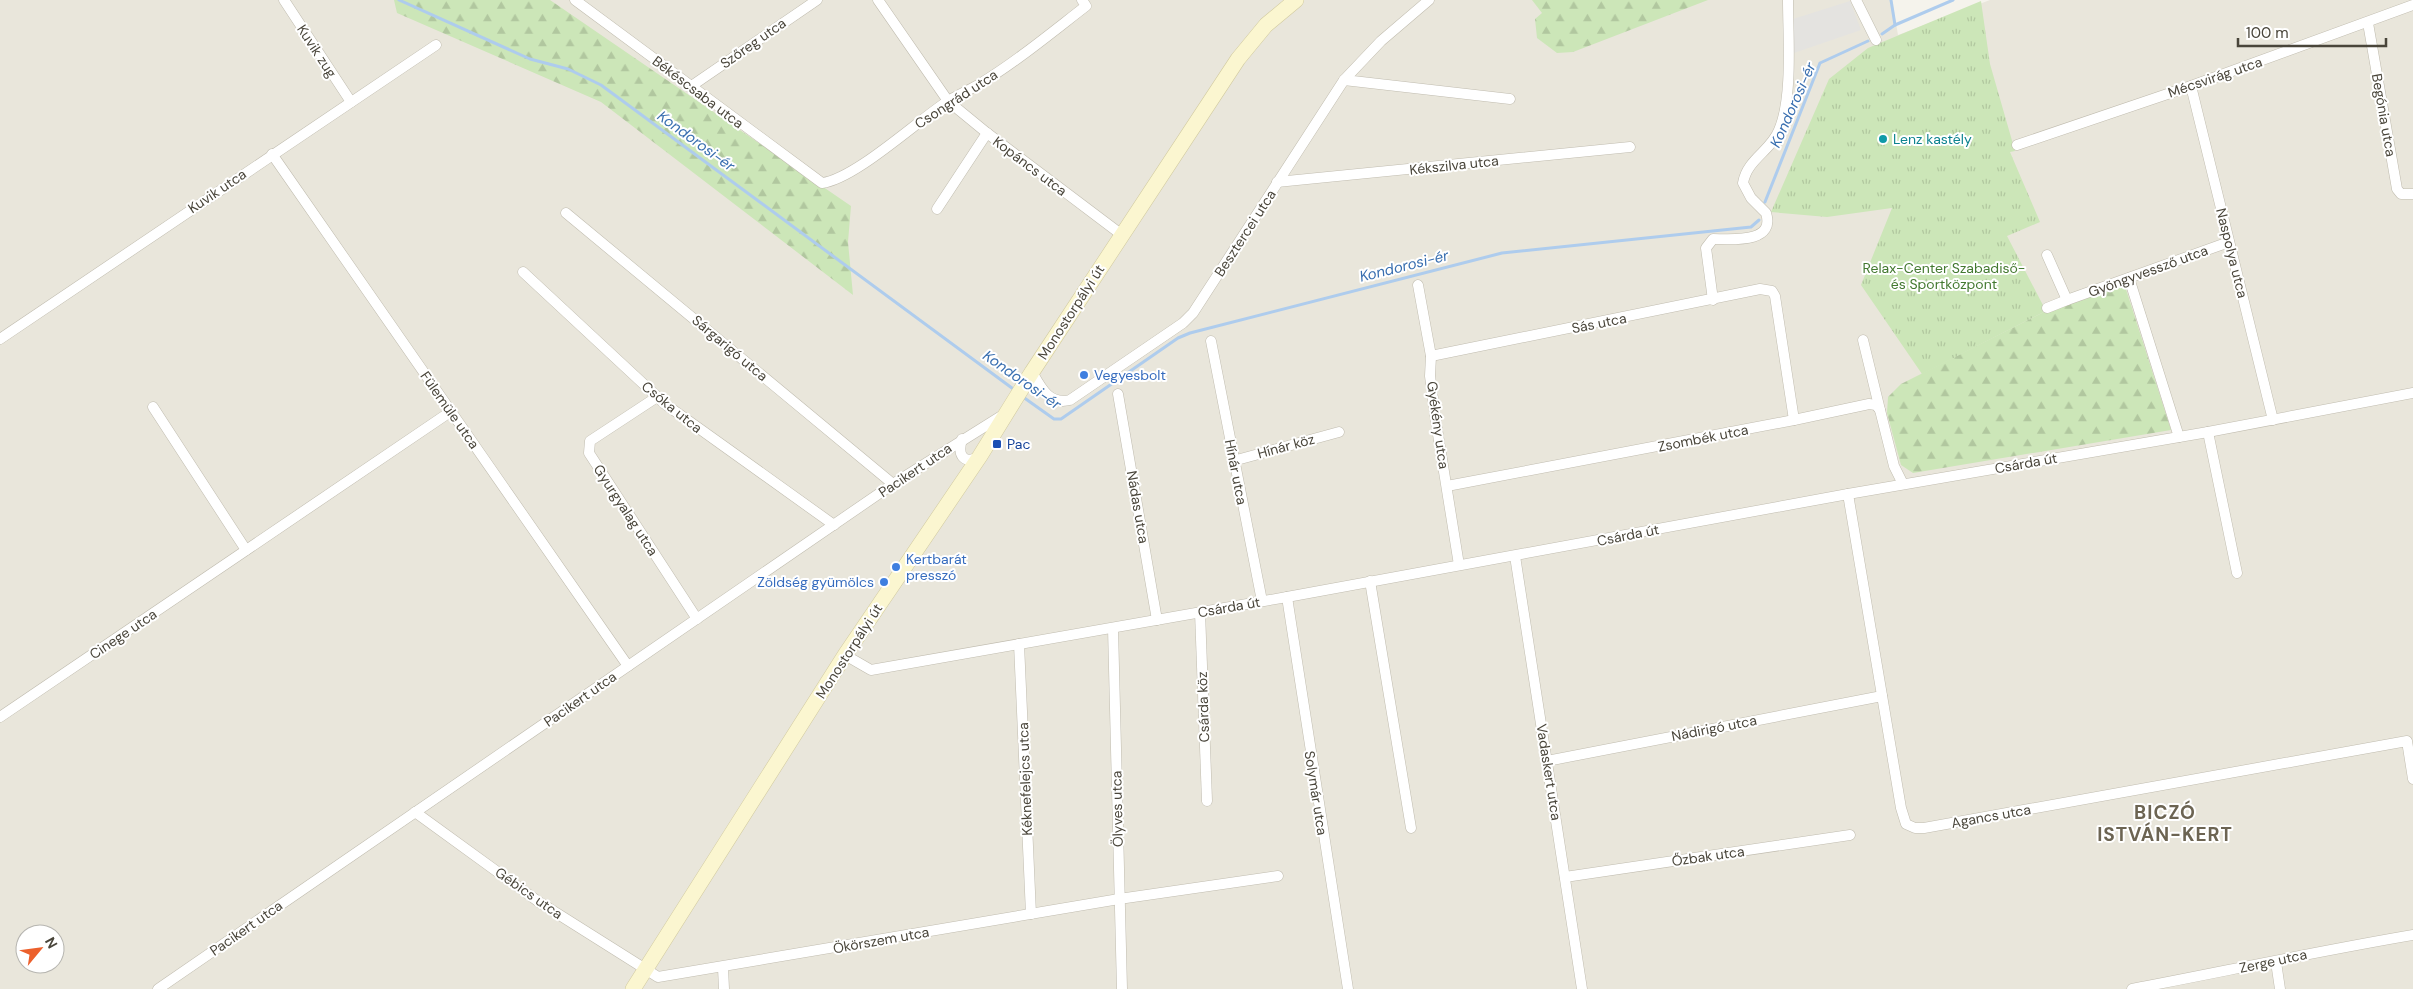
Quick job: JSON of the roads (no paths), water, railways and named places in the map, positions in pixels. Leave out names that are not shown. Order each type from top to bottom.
[{"type":"street","name":"Kuvik zug","points":[[284,0],[351,102]]},
{"type":"street","name":"Békéscsaba utca","points":[[575,0],[822,183]]},
{"type":"street","name":"Szőreg utca","points":[[690,87],[816,0]]},
{"type":"street","name":"Kopáncs utca","points":[[878,0],[945,97],[987,134],[1122,235]]},
{"type":"street","name":"Monostorpályi út","points":[[633,989],[845,655],[980,456],[1032,372],[1243,53],[1266,25],[1296,0]]},
{"type":"street","name":"Besztercei utca","points":[[1032,372],[1044,392],[1053,400],[1070,400],[1182,323],[1193,313],[1344,80],[1381,41],[1429,0]]},
{"type":"street","points":[[1714,300],[1706,248],[1709,243],[1713,239],[1750,239],[1764,230],[1767,224],[1766,213],[1751,198],[1743,183],[1744,177],[1757,155],[1773,143],[1784,116],[1788,0]]},
{"type":"street","points":[[1856,0],[1876,40]]},
{"type":"street","name":"Csongrád utca","points":[[822,183],[834,182],[867,161],[945,97],[987,79],[1084,3]]},
{"type":"street","name":"Mécsvirág utca","points":[[2017,145],[2368,23],[2408,4]]},
{"type":"street","name":"Begónia utca","points":[[2368,23],[2397,189],[2401,194],[2413,194]]},
{"type":"street","name":"Kuvik utca","points":[[0,338],[436,45]]},
{"type":"street","points":[[1344,80],[1510,100]]},
{"type":"street","name":"Naspolya utca","points":[[2191,86],[2273,420]]},
{"type":"street","points":[[937,209],[987,134]]},
{"type":"street","name":"Kékszilva utca","points":[[1278,182],[1630,147]]},
{"type":"street","name":"Fülemüle utca","points":[[272,154],[628,666]]},
{"type":"street","name":"Sárgarigó utca","points":[[566,213],[893,484]]},
{"type":"street","name":"Gyöngyvessző utca","points":[[2047,308],[2230,242]]},
{"type":"street","points":[[2047,255],[2067,300]]},
{"type":"street","name":"Csóka utca","points":[[524,272],[656,397],[834,525]]},
{"type":"street","points":[[2129,278],[2179,437]]},
{"type":"street","name":"Gyékény utca","points":[[1418,285],[1431,356],[1430,376],[1458,565]]},
{"type":"street","name":"Sás utca","points":[[1431,356],[1714,300],[1760,289],[1768,290],[1776,296],[1794,420]]},
{"type":"street","points":[[1863,340],[1894,466],[1903,484]]},
{"type":"street","name":"Hínár utca","points":[[1210,341],[1262,602]]},
{"type":"street","name":"Csárda út","points":[[845,655],[871,670],[1262,602],[1903,484],[2208,432],[2413,393]]},
{"type":"street","name":"Nádas utca","points":[[1118,394],[1157,620]]},
{"type":"street","name":"Gyurgyalag utca","points":[[656,397],[590,441],[590,454],[697,619]]},
{"type":"street","name":"Zsombék utca","points":[[1447,486],[1869,404],[1876,404],[1880,410]]},
{"type":"street","points":[[153,407],[246,550]]},
{"type":"street","name":"Cinege utca","points":[[0,717],[450,412]]},
{"type":"street","name":"Pacikert utca","points":[[158,989],[893,484],[962,439],[1006,414]]},
{"type":"street","name":"Hínár köz","points":[[1233,461],[1339,432]]},
{"type":"street","points":[[2208,432],[2237,573]]},
{"type":"street","points":[[962,439],[959,449],[962,456],[967,460],[972,460],[980,456]]},
{"type":"street","name":"Agancs utca","points":[[1848,494],[1903,817],[1906,824],[1915,828],[2407,741],[2413,778]]},
{"type":"street","name":"Vadaskert utca","points":[[1515,556],[1582,989]]},
{"type":"street","points":[[1370,581],[1411,828]]},
{"type":"street","name":"Solymár utca","points":[[1287,597],[1348,989]]},
{"type":"street","name":"Csárda köz","points":[[1200,612],[1207,801]]},
{"type":"street","name":"Ölyves utca","points":[[1113,628],[1122,989]]},
{"type":"street","name":"Kéknefelejcs utca","points":[[1019,644],[1031,914]]},
{"type":"street","name":"Nádirigó utca","points":[[1547,761],[1882,696]]},
{"type":"street","name":"Gébics utca","points":[[415,812],[539,902],[646,970]]},
{"type":"street","name":"Őzbak utca","points":[[1566,877],[1850,835]]},
{"type":"street","name":"Ökörszem utca","points":[[646,970],[658,978],[1119,899],[1278,876]]},
{"type":"street","name":"Zerge utca","points":[[2132,989],[2276,962],[2321,950],[2413,935]]},
{"type":"street","points":[[2276,962],[2280,989]]},
{"type":"street","points":[[723,968],[724,989]]},
{"type":"waterway","name":"Kondorosi-ér","points":[[399,0],[530,59],[568,69],[601,85],[1016,391]]},
{"type":"waterway","points":[[1891,0],[1895,25]]},
{"type":"waterway","name":"Kondorosi-ér","points":[[1882,34],[1895,25],[1953,0]]},
{"type":"waterway","name":"Kondorosi-ér","points":[[1765,202],[1820,63],[1868,41]]},
{"type":"waterway","name":"Kondorosi-ér","points":[[1023,397],[1054,419],[1061,419],[1178,338],[1190,333],[1502,253],[1751,227],[1759,220]]},
{"type":"place","name":"Lenz kastély","points":[[1883,139]]},
{"type":"place","name":"Vegyesbolt","points":[[1084,375]]},
{"type":"place","name":"Pac","points":[[997,444]]},
{"type":"place","name":"Kertbarát presszó","points":[[896,567]]},
{"type":"place","name":"Zöldség gyümölcs","points":[[884,582]]},
{"type":"district","name":"BICZÓ ISTVÁN-KERT","points":[[2165,823]]},
{"type":"park label","name":"Relax-Center Szabadiső- és Sportközpont","points":[[1944,276]]}]
